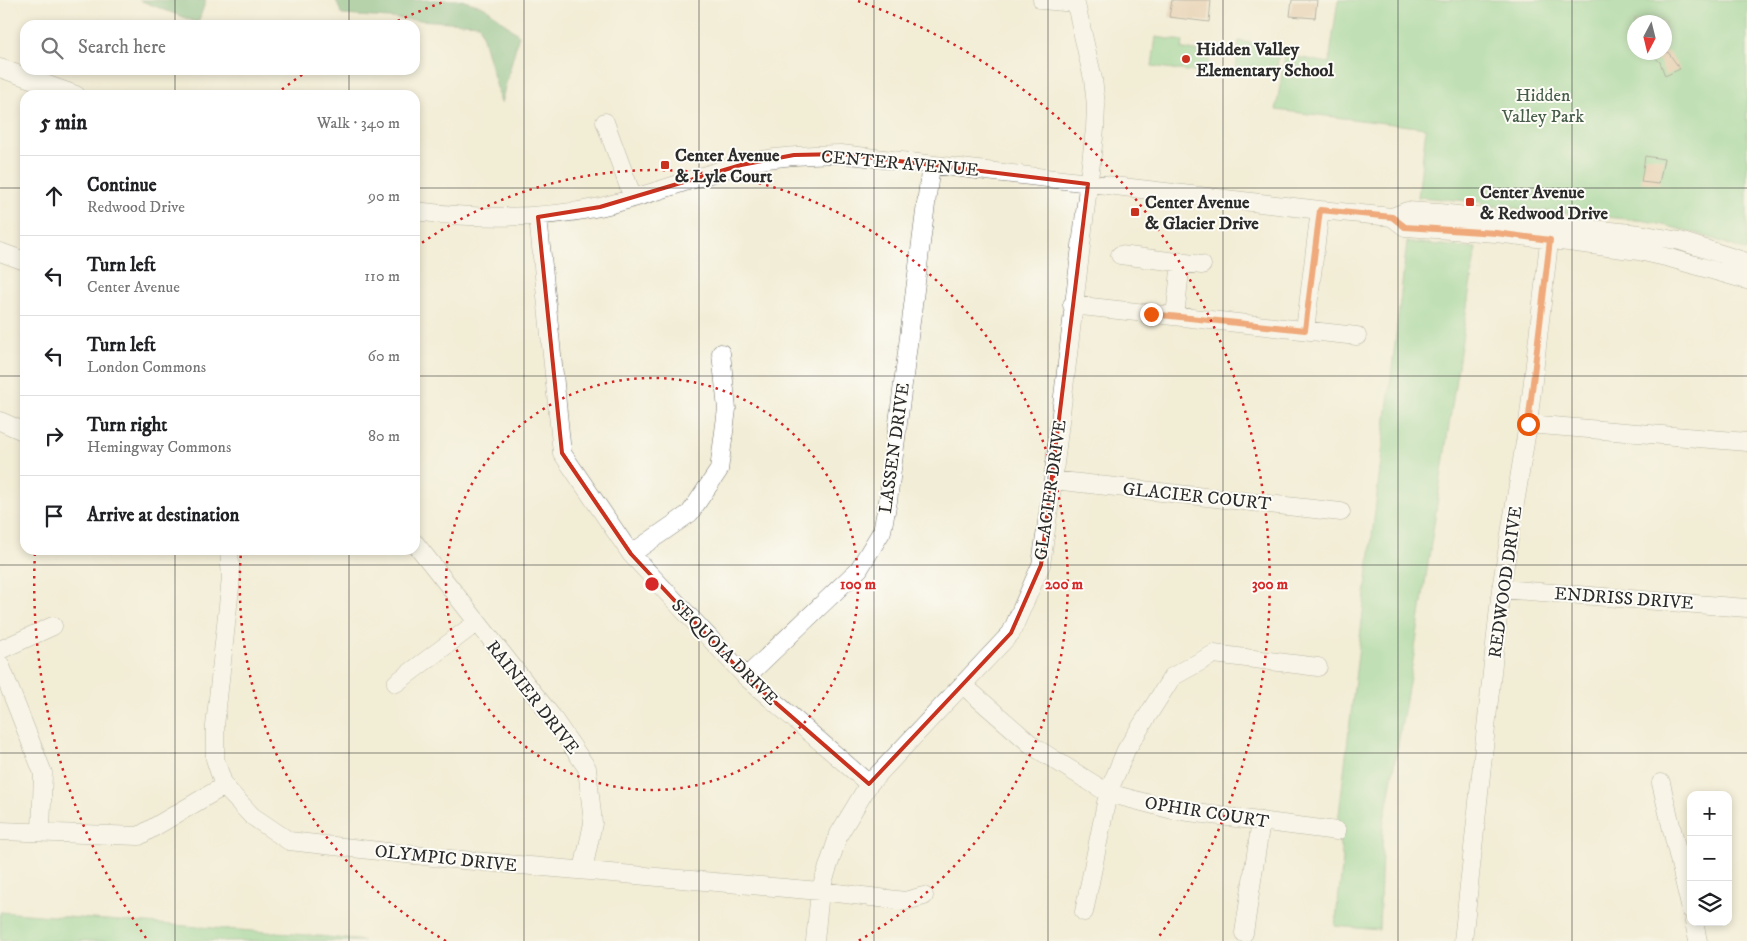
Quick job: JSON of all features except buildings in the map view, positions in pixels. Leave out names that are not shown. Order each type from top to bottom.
[{"type":"street","points":[[1042,0],[1075,2]]},
{"type":"street","name":"GLACIER DRIVE","points":[[815,941],[820,890],[840,834],[869,784],[1011,633],[1041,565],[1053,480],[1096,104],[1093,79],[1075,2]]},
{"type":"street","points":[[0,68],[62,90]]},
{"type":"street","points":[[605,122],[632,198]]},
{"type":"street","name":"CENTER AVENUE","points":[[420,212],[461,216],[538,217],[591,208],[632,198],[741,165],[794,155],[841,154],[1320,210],[1392,217],[1407,211],[1551,232],[1670,258],[1747,280]]},
{"type":"street","name":"LASSEN DRIVE","points":[[746,677],[859,569],[882,531],[931,165]]},
{"type":"street","points":[[1305,330],[1320,210]]},
{"type":"street","name":"SEQUOIA DRIVE","points":[[538,217],[562,453],[631,554],[746,677],[869,784]]},
{"type":"street","name":"CENTER AVENUE","points":[[1551,232],[1640,234],[1680,241],[1747,262]]},
{"type":"street","name":"REDWOOD DRIVE","points":[[1463,941],[1502,589],[1528,424],[1551,232]]},
{"type":"street","points":[[0,252],[20,259]]},
{"type":"street","points":[[1120,255],[1202,265]]},
{"type":"street","points":[[1175,316],[1181,262]]},
{"type":"street","points":[[1072,305],[1357,336]]},
{"type":"street","points":[[631,554],[690,512],[719,470],[727,410],[721,353]]},
{"type":"street","points":[[0,421],[20,430]]},
{"type":"street","points":[[1528,424],[1747,442]]},
{"type":"street","name":"GLACIER COURT","points":[[1053,480],[1341,512]]},
{"type":"street","name":"RAINIER DRIVE","points":[[420,550],[476,623],[550,714],[587,768],[593,823],[583,870]]},
{"type":"street","name":"OLYMPIC DRIVE","points":[[229,555],[231,578],[215,726],[215,759],[224,786],[252,816],[290,841],[451,859],[820,890],[905,901],[924,896]]},
{"type":"street","name":"ENDRISS DRIVE","points":[[1502,589],[1747,608]]},
{"type":"street","points":[[396,683],[476,623]]},
{"type":"street","points":[[0,650],[53,626]]},
{"type":"street","points":[[1084,912],[1108,793],[1126,750],[1172,677],[1214,654],[1318,668]]},
{"type":"street","points":[[0,664],[43,773],[41,831]]},
{"type":"street","name":"OPHIR COURT","points":[[964,685],[1034,747],[1108,793],[1173,810],[1337,831]]},
{"type":"street","points":[[1661,783],[1687,893]]},
{"type":"street","points":[[0,831],[139,836],[224,786]]},
{"type":"street","points":[[1244,934],[1261,821]]},
{"type":"street","points":[[1695,926],[1698,941]]},
{"type":"highlighted area","points":[[841,154],[1088,184],[1041,565],[1011,633],[869,784],[746,677],[631,554],[562,453],[538,217],[600,207],[741,165],[794,155]]},
{"type":"green space","points":[[139,0],[206,0],[199,20],[190,20]]},
{"type":"green space","points":[[336,0],[461,0],[485,7],[519,35],[501,103],[479,24],[342,15]]},
{"type":"green space","name":"Hidden Valley Park","points":[[1338,0],[1747,0],[1747,251],[1699,234],[1647,221],[1483,205],[1482,202],[1418,197],[1426,128],[1276,110],[1285,55],[1329,63]]},
{"type":"green space","points":[[1156,37],[1183,41],[1182,49],[1210,53],[1207,74],[1152,66]]},
{"type":"green space","points":[[1239,41],[1280,47],[1276,73],[1236,68]]},
{"type":"green space","points":[[1407,242],[1476,248],[1414,655],[1383,827],[1379,930],[1335,926],[1343,860],[1337,831]]},
{"type":"green space","points":[[0,912],[319,936],[364,941],[0,941]]},
{"type":"place","name":"Hidden Valley Elementary School","points":[[1186,59]]},
{"type":"place","name":"Center Avenue & Lyle Court","points":[[665,165]]},
{"type":"place","name":"Center Avenue & Redwood Drive","points":[[1470,202]]},
{"type":"place","name":"Center Avenue & Glacier Drive","points":[[1135,212]]},
{"type":"route","points":[[1151,314],[1305,330],[1320,210],[1392,217],[1405,227],[1496,233],[1550,240],[1528,424]]}]
